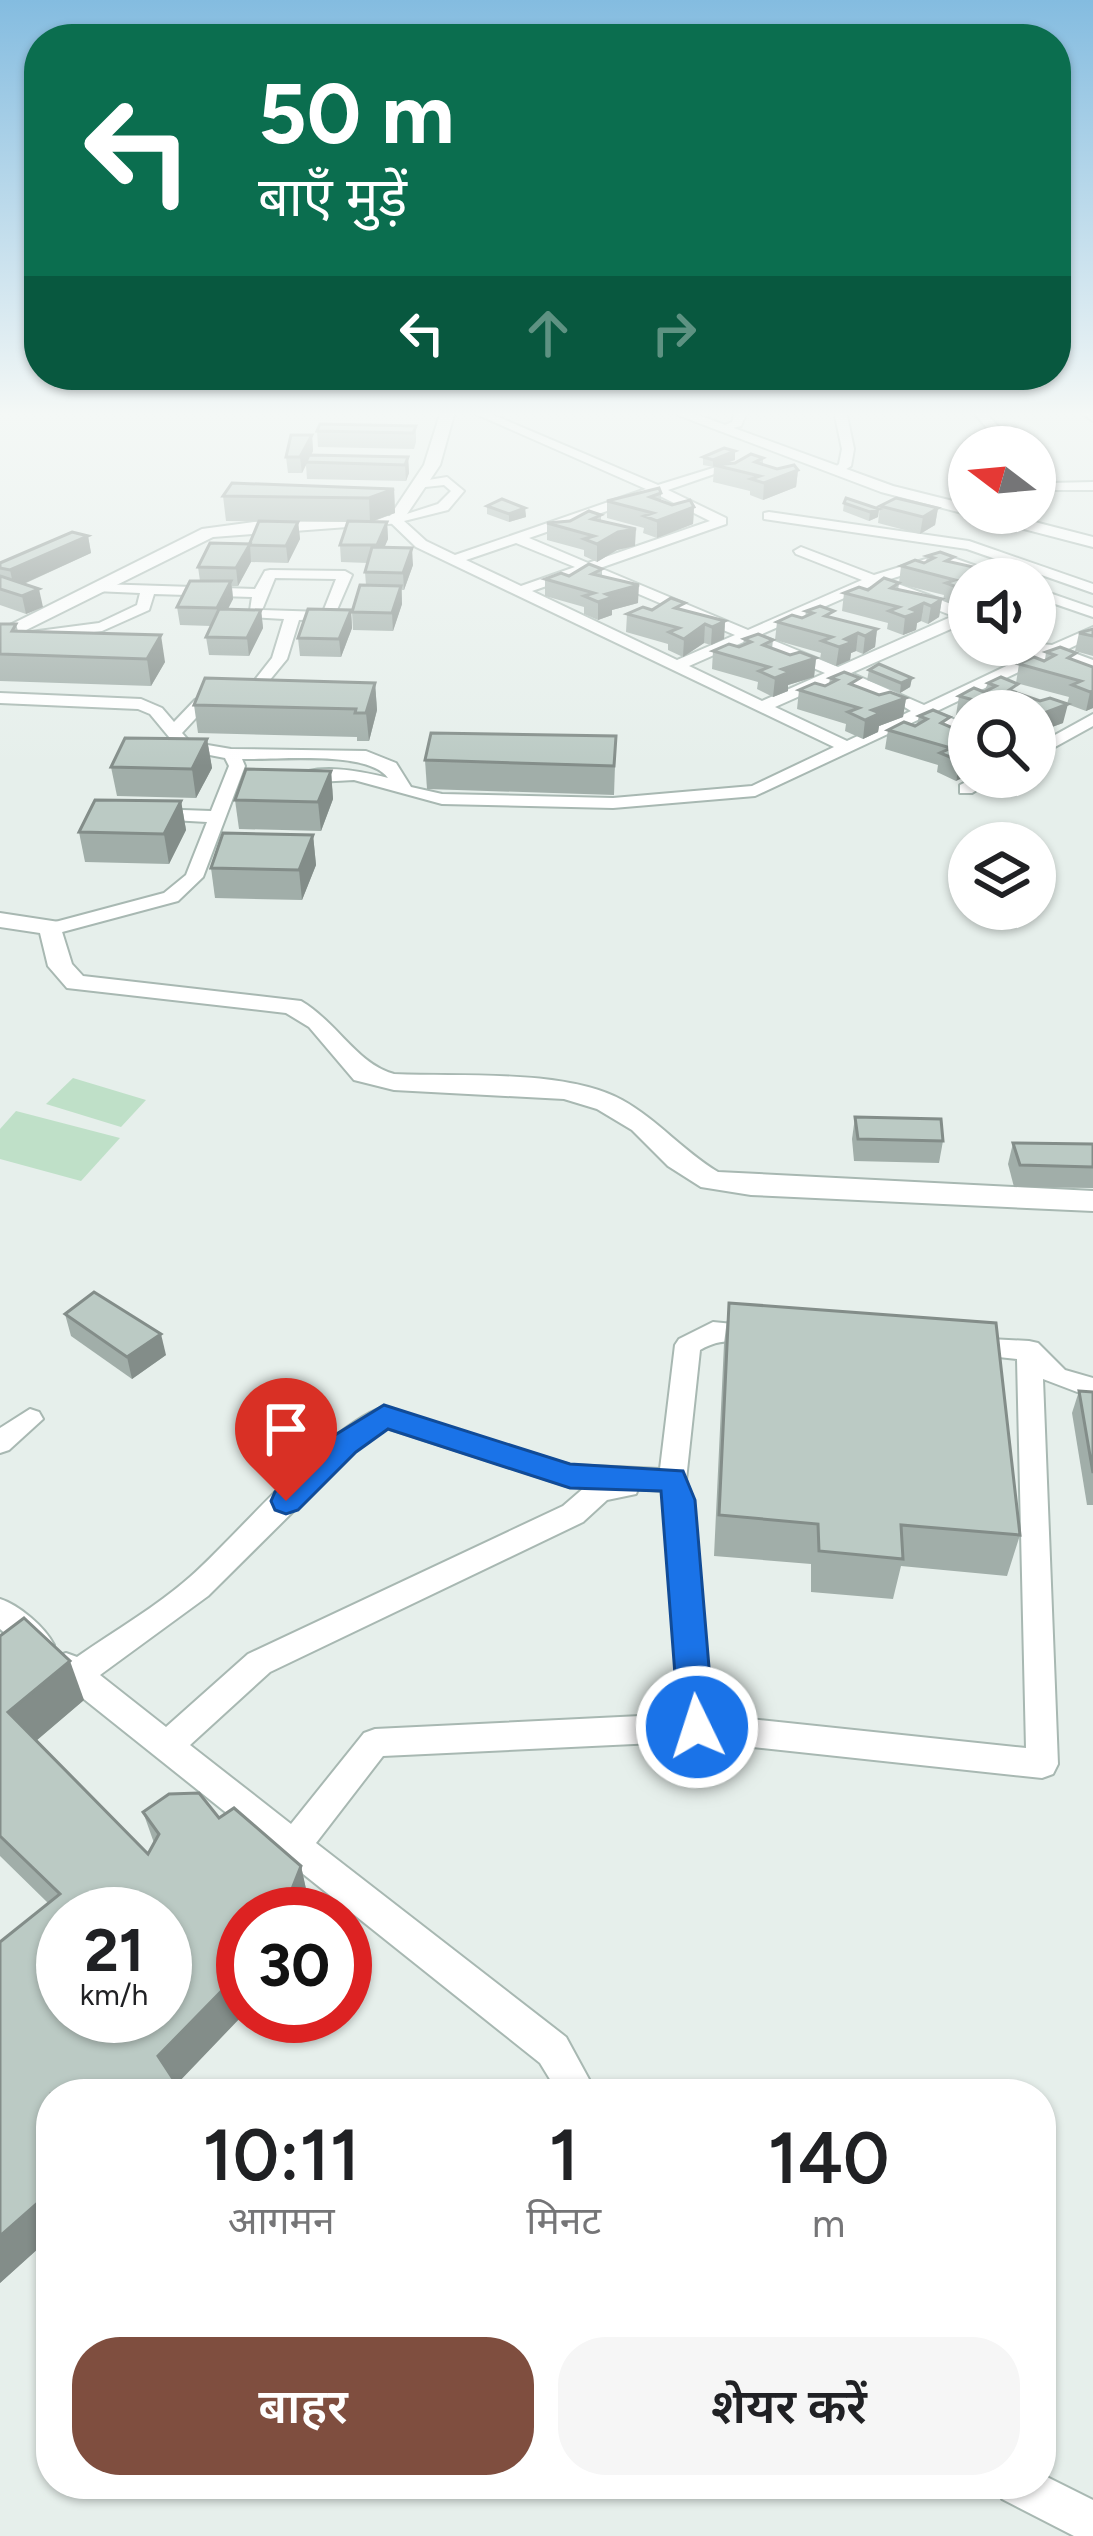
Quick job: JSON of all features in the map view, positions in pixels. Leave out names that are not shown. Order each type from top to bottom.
[{"type":"street","points":[[1,638],[223,529]]},
{"type":"street","points":[[405,529],[421,544],[453,560],[848,748]]},
{"type":"street","points":[[453,560],[542,529]]},
{"type":"street","points":[[520,591],[698,529]]},
{"type":"street","points":[[861,529],[969,545],[1093,590]]},
{"type":"street","points":[[1056,532],[1093,542]]},
{"type":"street","points":[[517,538],[948,722]]},
{"type":"street","points":[[801,551],[948,607]]},
{"type":"street","points":[[677,666],[876,579],[942,558],[948,560]]},
{"type":"street","points":[[270,574],[345,575],[328,616],[254,614],[260,593],[270,574]]},
{"type":"street","points":[[100,588],[260,593]]},
{"type":"street","points":[[1,638],[102,627],[144,607],[148,591]]},
{"type":"street","points":[[646,607],[666,599]]},
{"type":"street","points":[[1056,600],[1093,613]]},
{"type":"street","points":[[593,626],[627,614]]},
{"type":"street","points":[[174,732],[201,703],[259,684],[279,659],[293,615]]},
{"type":"street","points":[[761,707],[948,624]]},
{"type":"street","points":[[1056,642],[1093,631]]},
{"type":"street","points":[[1056,651],[1093,665]]},
{"type":"street","points":[[281,777],[354,776],[442,800],[614,803],[755,791],[923,712],[1007,666]]},
{"type":"street","points":[[0,698],[141,704],[156,711],[185,746],[231,754],[366,756],[390,767],[402,786]]},
{"type":"street","points":[[1056,741],[1093,719]]},
{"type":"street","points":[[0,920],[51,929],[171,897],[194,877],[218,817],[239,782],[231,754]]},
{"type":"street","points":[[129,812],[218,817]]},
{"type":"street","points":[[51,929],[59,965],[76,983],[292,1006],[319,1022],[363,1074],[394,1082],[565,1091],[607,1103],[642,1124],[678,1160],[711,1180],[751,1186],[1093,1201]]},
{"type":"street","points":[[697,1727],[679,1500],[672,1480],[688,1345],[713,1331],[781,1335]]},
{"type":"street","points":[[938,1345],[1029,1350],[1056,1377],[1093,1388]]},
{"type":"street","points":[[294,1846],[376,1743],[697,1727],[1042,1764],[1029,1350]]},
{"type":"street","points":[[76,1675],[198,1588],[346,1443],[384,1417],[570,1476],[672,1480]]},
{"type":"street","points":[[0,1443],[30,1419]]},
{"type":"street","points":[[167,1746],[259,1663],[573,1514],[600,1490],[672,1480]]},
{"type":"street","points":[[0,1611],[553,2050],[571,2079]]},
{"type":"street","points":[[1046,2499],[1093,2523]]},
{"type":"green space","points":[[73,1078],[146,1100],[121,1127],[46,1104]]},
{"type":"green space","points":[[16,1111],[120,1138],[81,1181],[0,1159],[0,1129]]},
{"type":"building","points":[[256,529],[294,529],[286,546],[249,545]]},
{"type":"building","points":[[345,529],[384,529],[377,545],[340,545]]},
{"type":"building","points":[[570,529],[634,529],[597,544],[584,539],[594,536]]},
{"type":"building","points":[[72,532],[88,536],[10,570],[0,568],[0,563]]},
{"type":"building","points":[[210,543],[250,544],[236,568],[198,567]]},
{"type":"building","points":[[372,547],[412,548],[403,573],[365,572]]},
{"type":"building","points":[[940,552],[954,557],[946,561],[948,578],[901,566],[934,558],[927,556]]},
{"type":"building","points":[[589,564],[602,569],[592,574],[639,585],[606,594],[613,597],[598,602],[584,596],[594,593],[545,579],[561,573],[569,576]]},
{"type":"building","points":[[0,576],[39,589],[22,596],[0,589]]},
{"type":"building","points":[[884,578],[899,583],[891,588],[942,599],[911,609],[919,612],[905,617],[889,611],[899,607],[844,593],[859,587],[868,590]]},
{"type":"building","points":[[190,581],[231,581],[217,608],[177,607]]},
{"type":"building","points":[[360,585],[401,586],[392,613],[352,612]]},
{"type":"building","points":[[671,598],[685,603],[675,608],[725,621],[712,627],[705,624],[684,639],[669,632],[679,628],[627,614],[643,607],[652,610]]},
{"type":"building","points":[[820,606],[834,611],[825,616],[877,629],[845,639],[853,642],[839,647],[822,641],[832,637],[777,622],[792,615],[802,618],[813,613],[806,611]]},
{"type":"building","points":[[219,609],[261,610],[247,638],[206,637]]},
{"type":"building","points":[[308,609],[351,610],[339,639],[298,638]]},
{"type":"building","points":[[0,624],[16,624],[12,631],[161,635],[147,659],[0,654]]},
{"type":"building","points":[[758,634],[773,640],[763,645],[816,658],[782,669],[790,672],[775,678],[759,671],[769,667],[713,651],[729,644],[739,647],[751,642],[744,639]]},
{"type":"building","points":[[1056,648],[1076,653],[1068,658],[1093,667],[1093,691],[1072,685],[1081,681],[1026,666],[1056,666]]},
{"type":"building","points":[[879,664],[912,678],[901,683],[869,670]]},
{"type":"building","points":[[844,672],[860,678],[850,684],[879,695],[890,692],[906,698],[872,710],[880,713],[865,720],[848,712],[859,708],[799,690],[815,683],[825,686]]},
{"type":"building","points":[[1001,677],[1018,684],[1009,690],[988,690],[996,686],[988,683]]},
{"type":"building","points":[[205,678],[375,683],[366,713],[355,713],[356,709],[194,705]]},
{"type":"building","points":[[933,710],[948,716],[941,723],[948,726],[948,747],[888,730],[927,719],[919,716]]},
{"type":"building","points":[[431,733],[616,736],[614,766],[425,760]]},
{"type":"building","points":[[125,738],[207,739],[192,769],[111,767]]},
{"type":"building","points":[[246,769],[331,771],[318,802],[235,800]]},
{"type":"building","points":[[95,800],[181,801],[164,834],[79,832]]},
{"type":"building","points":[[223,833],[313,835],[299,870],[211,868]]},
{"type":"building","points":[[855,1117],[941,1119],[943,1141],[858,1139]]},
{"type":"building","points":[[1013,1143],[1093,1144],[1093,1167],[1020,1165]]},
{"type":"building","points":[[94,1292],[161,1334],[127,1357],[65,1314]]},
{"type":"building","points":[[729,1303],[996,1323],[1020,1535],[901,1525],[903,1559],[819,1551],[818,1524],[719,1515]]},
{"type":"building","points":[[1079,1391],[1093,1392],[1093,1473]]},
{"type":"building","points":[[24,1618],[70,1661],[8,1712],[148,1854],[159,1834],[143,1812],[169,1794],[199,1793],[219,1818],[234,1808],[301,1866],[293,1887],[216,1887],[216,1997],[192,2021],[192,1887],[53,1887],[0,1836],[0,1636]]},
{"type":"building","points":[[36,1913],[36,2043],[171,2043],[158,2056],[173,2079],[36,2079],[36,2204],[0,2236],[0,1942]]},
{"type":"route","points":[[286,1501],[346,1443],[384,1417],[570,1476],[672,1480],[679,1500],[697,1727]]}]
